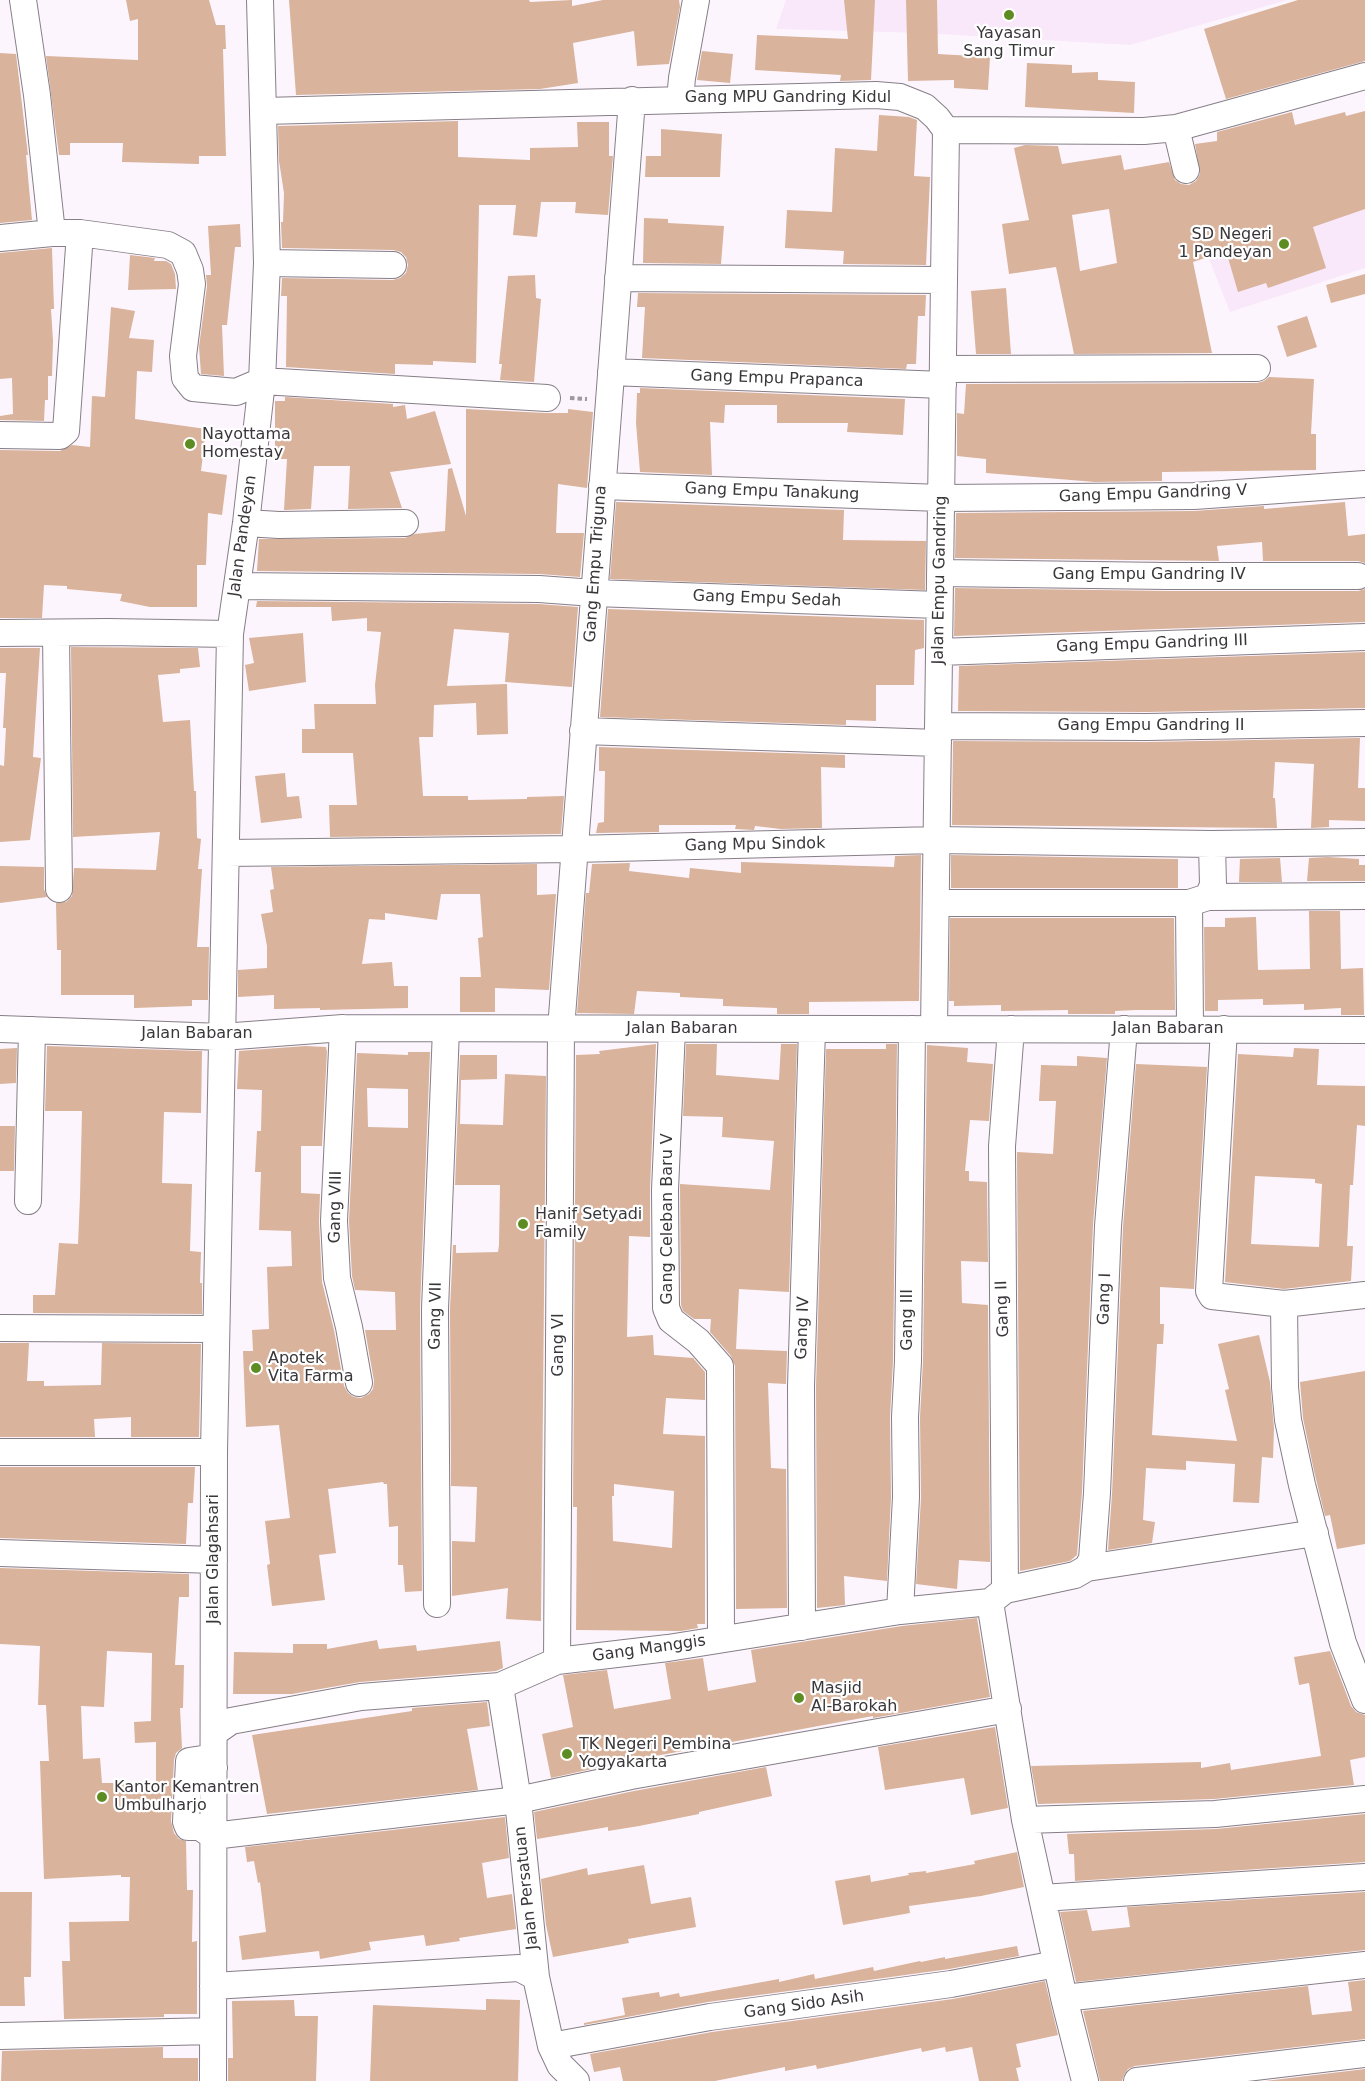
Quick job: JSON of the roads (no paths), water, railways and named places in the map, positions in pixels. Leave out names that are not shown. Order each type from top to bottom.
[{"type":"street","points":[[23,0],[37,95],[52,233]]},
{"type":"street","name":"Jalan Pandeyan","points":[[222,1037],[230,634],[246,523],[262,381],[267,263],[260,0]]},
{"type":"street","points":[[680,99],[696,0]]},
{"type":"street","points":[[946,130],[1144,131],[1176,128],[1365,76]]},
{"type":"street","name":"Gang MPU Gandring Kidul","points":[[264,111],[887,95],[906,99],[925,107],[946,130]]},
{"type":"street","name":"Gang Empu Triguna","points":[[561,1029],[632,100]]},
{"type":"street","points":[[1176,128],[1186,170]]},
{"type":"street","name":"Jalan Empu Gandring","points":[[923,1029],[936,903],[946,130]]},
{"type":"street","points":[[0,435],[60,436],[66,432],[80,233]]},
{"type":"street","points":[[0,238],[80,233],[168,245],[183,253],[190,270],[192,285],[183,356],[185,378],[193,388],[236,392],[262,381],[548,398]]},
{"type":"street","points":[[267,263],[393,265]]},
{"type":"street","points":[[618,278],[944,280]]},
{"type":"street","name":"Gang Empu Prapanca","points":[[611,372],[943,377],[1257,368]]},
{"type":"street","name":"Gang Empu Gandring V","points":[[941,498],[1194,496],[1365,484]]},
{"type":"street","name":"Gang Empu Tanakung","points":[[602,486],[941,498]]},
{"type":"street","points":[[246,523],[279,525],[405,523]]},
{"type":"street","name":"Gang Empu Gandring IV","points":[[940,573],[1358,576]]},
{"type":"street","name":"Gang Empu Sedah","points":[[237,586],[539,589],[939,605]]},
{"type":"street","points":[[0,633],[230,634]]},
{"type":"street","points":[[56,633],[59,890]]},
{"type":"street","name":"Gang Empu Gandring III","points":[[939,652],[1365,637]]},
{"type":"street","name":"Gang Empu Gandring II","points":[[584,731],[938,735],[1148,727],[1365,723]]},
{"type":"street","name":"Gang Mpu Sindok","points":[[226,853],[574,849],[936,840],[1365,842]]},
{"type":"street","points":[[1190,1029],[1199,900],[1213,885],[1212,843]]},
{"type":"street","points":[[936,903],[1365,896]]},
{"type":"street","name":"Jalan Babaran","points":[[0,1029],[222,1037],[343,1028],[1365,1030]]},
{"type":"street","name":"Gang VIII","points":[[343,1028],[334,1221],[337,1278],[359,1383]]},
{"type":"street","name":"Gang VII","points":[[438,1604],[435,1309],[446,1029]]},
{"type":"street","name":"Gang VI","points":[[557,1660],[561,1029]]},
{"type":"street","name":"Gang Celeban Baru V","points":[[672,1029],[666,1190],[666,1308],[671,1320],[698,1341],[720,1366],[721,1639]]},
{"type":"street","name":"Gang IV","points":[[802,1627],[801,1386],[812,1029]]},
{"type":"street","name":"Gang III","points":[[900,1611],[906,1497],[905,1417],[923,1029]]},
{"type":"street","name":"Gang II","points":[[1011,1029],[1002,1146],[998,1596],[1008,1709],[1025,1820],[1056,1964],[1085,2081]]},
{"type":"street","name":"Gang I","points":[[1087,1568],[1092,1559],[1097,1493],[1108,1214],[1124,1029]]},
{"type":"street","points":[[1224,1029],[1209,1291],[1212,1296],[1284,1304],[1365,1295]]},
{"type":"street","points":[[28,1201],[32,1030]]},
{"type":"street","name":"Jalan Glagahsari","points":[[213,2081],[214,1452],[222,1037]]},
{"type":"street","points":[[1284,1304],[1284,1387],[1288,1420],[1315,1533],[1354,1642],[1365,1701]]},
{"type":"street","points":[[0,1328],[216,1329]]},
{"type":"street","points":[[0,1452],[214,1452]]},
{"type":"street","name":"Gang Manggis","points":[[214,1733],[231,1721],[361,1696],[500,1686],[557,1660],[668,1648],[998,1596],[1075,1575],[1087,1568],[1315,1533]]},
{"type":"street","points":[[0,1552],[214,1560]]},
{"type":"street","name":"Jalan Persatuan","points":[[500,1686],[518,1800],[536,1977],[551,2046],[560,2065],[576,2081]]},
{"type":"street","points":[[213,1836],[518,1800],[631,1776],[1008,1709]]},
{"type":"street","points":[[1025,1820],[1215,1814],[1365,1799]]},
{"type":"street","points":[[1042,1898],[1365,1877]]},
{"type":"street","name":"Gang Sido Asih","points":[[551,2046],[710,2017],[951,1984],[1056,1964]]},
{"type":"street","points":[[1064,1998],[1365,1965]]},
{"type":"street","points":[[213,1986],[519,1968],[536,1977]]},
{"type":"street","points":[[0,2036],[213,2031]]},
{"type":"street","points":[[1137,2081],[1365,2054]]},
{"type":"place","name":"Yayasan Sang Timur","points":[[1009,15]]},
{"type":"place","name":"SD Negeri 1 Pandeyan","points":[[1284,244]]},
{"type":"place","name":"Nayottama Homestay","points":[[190,444]]},
{"type":"place","name":"Hanif Setyadi Family","points":[[523,1224]]},
{"type":"place","name":"Apotek Vita Farma","points":[[256,1368]]},
{"type":"place","name":"Masjid Al-Barokah","points":[[799,1698]]},
{"type":"place","name":"TK Negeri Pembina Yogyakarta","points":[[567,1754]]},
{"type":"place","name":"Kantor Kemantren Umbulharjo","points":[[102,1797]]}]
